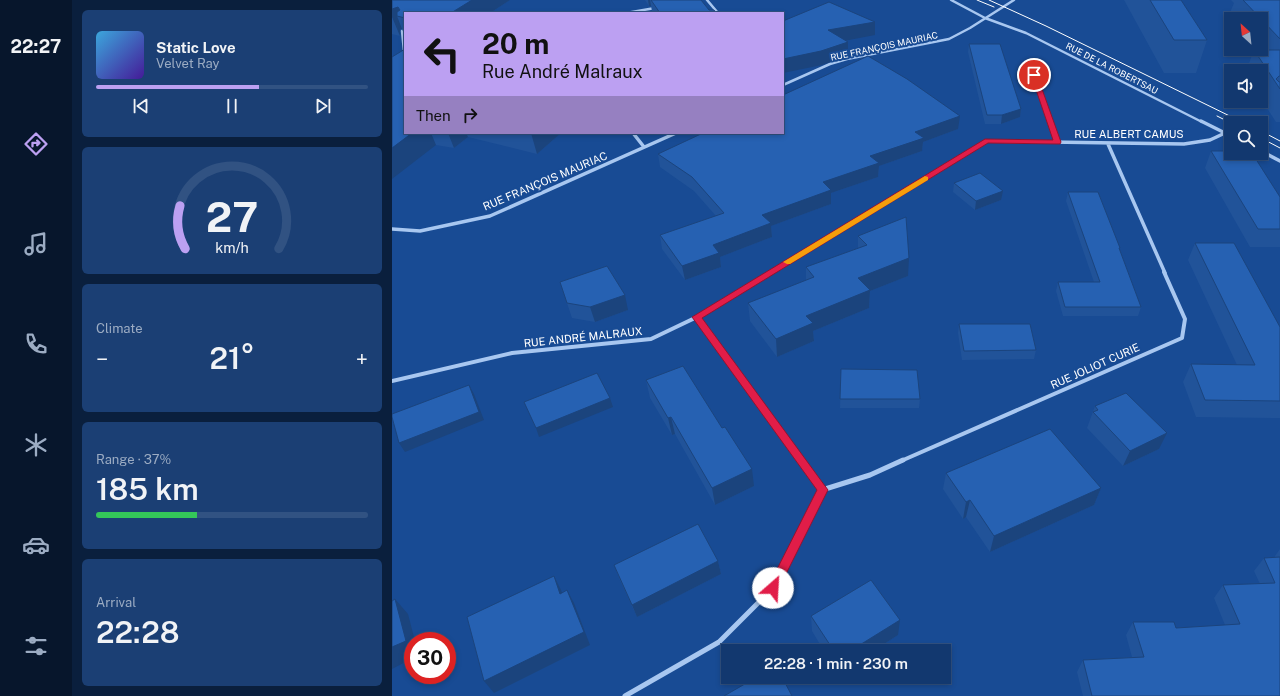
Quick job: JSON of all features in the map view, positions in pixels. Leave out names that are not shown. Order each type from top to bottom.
[{"type":"street","points":[[707,0],[717,12]]},
{"type":"street","name":"RUE DE LA ROBERTSAU","points":[[951,0],[985,18],[1026,33],[1224,133]]},
{"type":"street","points":[[1004,0],[1010,2]]},
{"type":"street","name":"RUE FRANÇOIS MAURIAC","points":[[784,85],[830,64],[949,39],[970,28],[1014,0]]},
{"type":"street","points":[[631,12],[658,7]]},
{"type":"street","points":[[398,55],[404,54],[402,31],[404,30]]},
{"type":"street","points":[[1030,62],[1058,142]]},
{"type":"street","name":"RUE ALBERT CAMUS","points":[[697,317],[987,141],[1184,144],[1210,140],[1224,133]]},
{"type":"street","points":[[634,134],[644,147]]},
{"type":"street","name":"RUE FRANÇOIS MAURIAC","points":[[392,229],[420,231],[490,216],[674,134]]},
{"type":"street","name":"RUE JOLIOT CURIE","points":[[822,490],[870,475],[1182,338],[1184,319],[1108,144]]},
{"type":"street","points":[[1268,155],[1280,161]]},
{"type":"street","points":[[625,696],[719,642],[773,588],[822,490],[697,317]]},
{"type":"street","name":"RUE ANDRÉ MALRAUX","points":[[392,381],[512,353],[651,339],[697,317]]},
{"type":"building","points":[[392,0],[472,0],[453,12],[404,12],[404,18],[397,16],[397,12],[400,10],[398,7],[392,9]]},
{"type":"building","points":[[651,0],[701,0],[709,10],[714,10],[715,12],[659,12]]},
{"type":"building","points":[[1150,0],[1181,0],[1207,40],[1174,40]]},
{"type":"building","points":[[1243,0],[1280,0],[1280,39],[1268,26],[1268,12],[1254,12]]},
{"type":"building","points":[[829,2],[875,22],[828,30],[848,42],[821,51],[784,59],[784,21]]},
{"type":"building","points":[[969,44],[1000,44],[1021,109],[1002,115],[987,115]]},
{"type":"building","points":[[404,50],[404,134],[411,134],[392,148],[392,57]]},
{"type":"building","points":[[1268,50],[1280,50],[1280,76],[1276,79],[1280,82],[1280,89],[1268,71],[1268,64],[1263,64],[1258,56],[1268,56]]},
{"type":"building","points":[[868,56],[907,79],[960,116],[915,132],[924,138],[870,156],[879,163],[823,182],[831,190],[762,215],[771,223],[713,245],[719,253],[682,266],[660,235],[724,213],[692,177],[658,154],[701,134],[784,134],[784,95]]},
{"type":"building","points":[[1211,151],[1224,151],[1224,160],[1256,160],[1280,197],[1280,229],[1258,229]]},
{"type":"building","points":[[980,173],[1003,191],[976,201],[954,183]]},
{"type":"building","points":[[1068,192],[1098,192],[1141,307],[1065,307],[1058,282],[1100,282]]},
{"type":"building","points":[[906,217],[909,258],[858,278],[870,290],[806,316],[813,323],[776,339],[748,303],[814,277],[806,267],[867,245],[858,236]]},
{"type":"building","points":[[1195,243],[1234,243],[1280,327],[1280,401],[1205,400],[1191,364],[1255,365]]},
{"type":"building","points":[[607,266],[625,295],[590,307],[567,303],[560,282]]},
{"type":"building","points":[[959,324],[1030,324],[1036,350],[964,351]]},
{"type":"building","points":[[683,366],[722,428],[725,427],[752,469],[712,488],[671,417],[668,418],[646,380]]},
{"type":"building","points":[[841,369],[917,370],[920,399],[840,399]]},
{"type":"building","points":[[597,373],[610,398],[536,428],[524,402]]},
{"type":"building","points":[[469,385],[479,412],[399,443],[392,414]]},
{"type":"building","points":[[1126,393],[1167,433],[1130,451],[1093,412],[1098,410],[1095,406]]},
{"type":"building","points":[[1050,429],[1101,488],[994,536],[970,500],[966,502],[946,473]]},
{"type":"building","points":[[698,524],[718,561],[632,605],[614,565]]},
{"type":"building","points":[[1280,557],[1280,696],[1092,696],[1083,660],[1144,657],[1133,622],[1174,622],[1176,628],[1240,624],[1223,585],[1275,583],[1264,558]]},
{"type":"building","points":[[554,576],[560,594],[567,590],[584,632],[484,681],[467,617]]},
{"type":"building","points":[[871,580],[900,620],[861,644],[829,644],[811,616]]},
{"type":"building","points":[[395,599],[404,633],[404,642],[392,647],[392,601]]},
{"type":"building","points":[[745,684],[786,684],[792,696],[724,696]]},
{"type":"tram line","points":[[977,0],[994,7]]},
{"type":"tram line","points":[[989,0],[1046,26],[1230,116]]},
{"type":"tram line","points":[[1217,116],[1224,120]]},
{"type":"tram line","points":[[1268,135],[1280,141]]},
{"type":"tram line","points":[[1268,142],[1280,148]]},
{"type":"slow traffic","points":[[787,262],[925,178]]},
{"type":"route","points":[[773,588],[822,490],[697,317],[987,141],[1058,142],[1034,75]]}]
